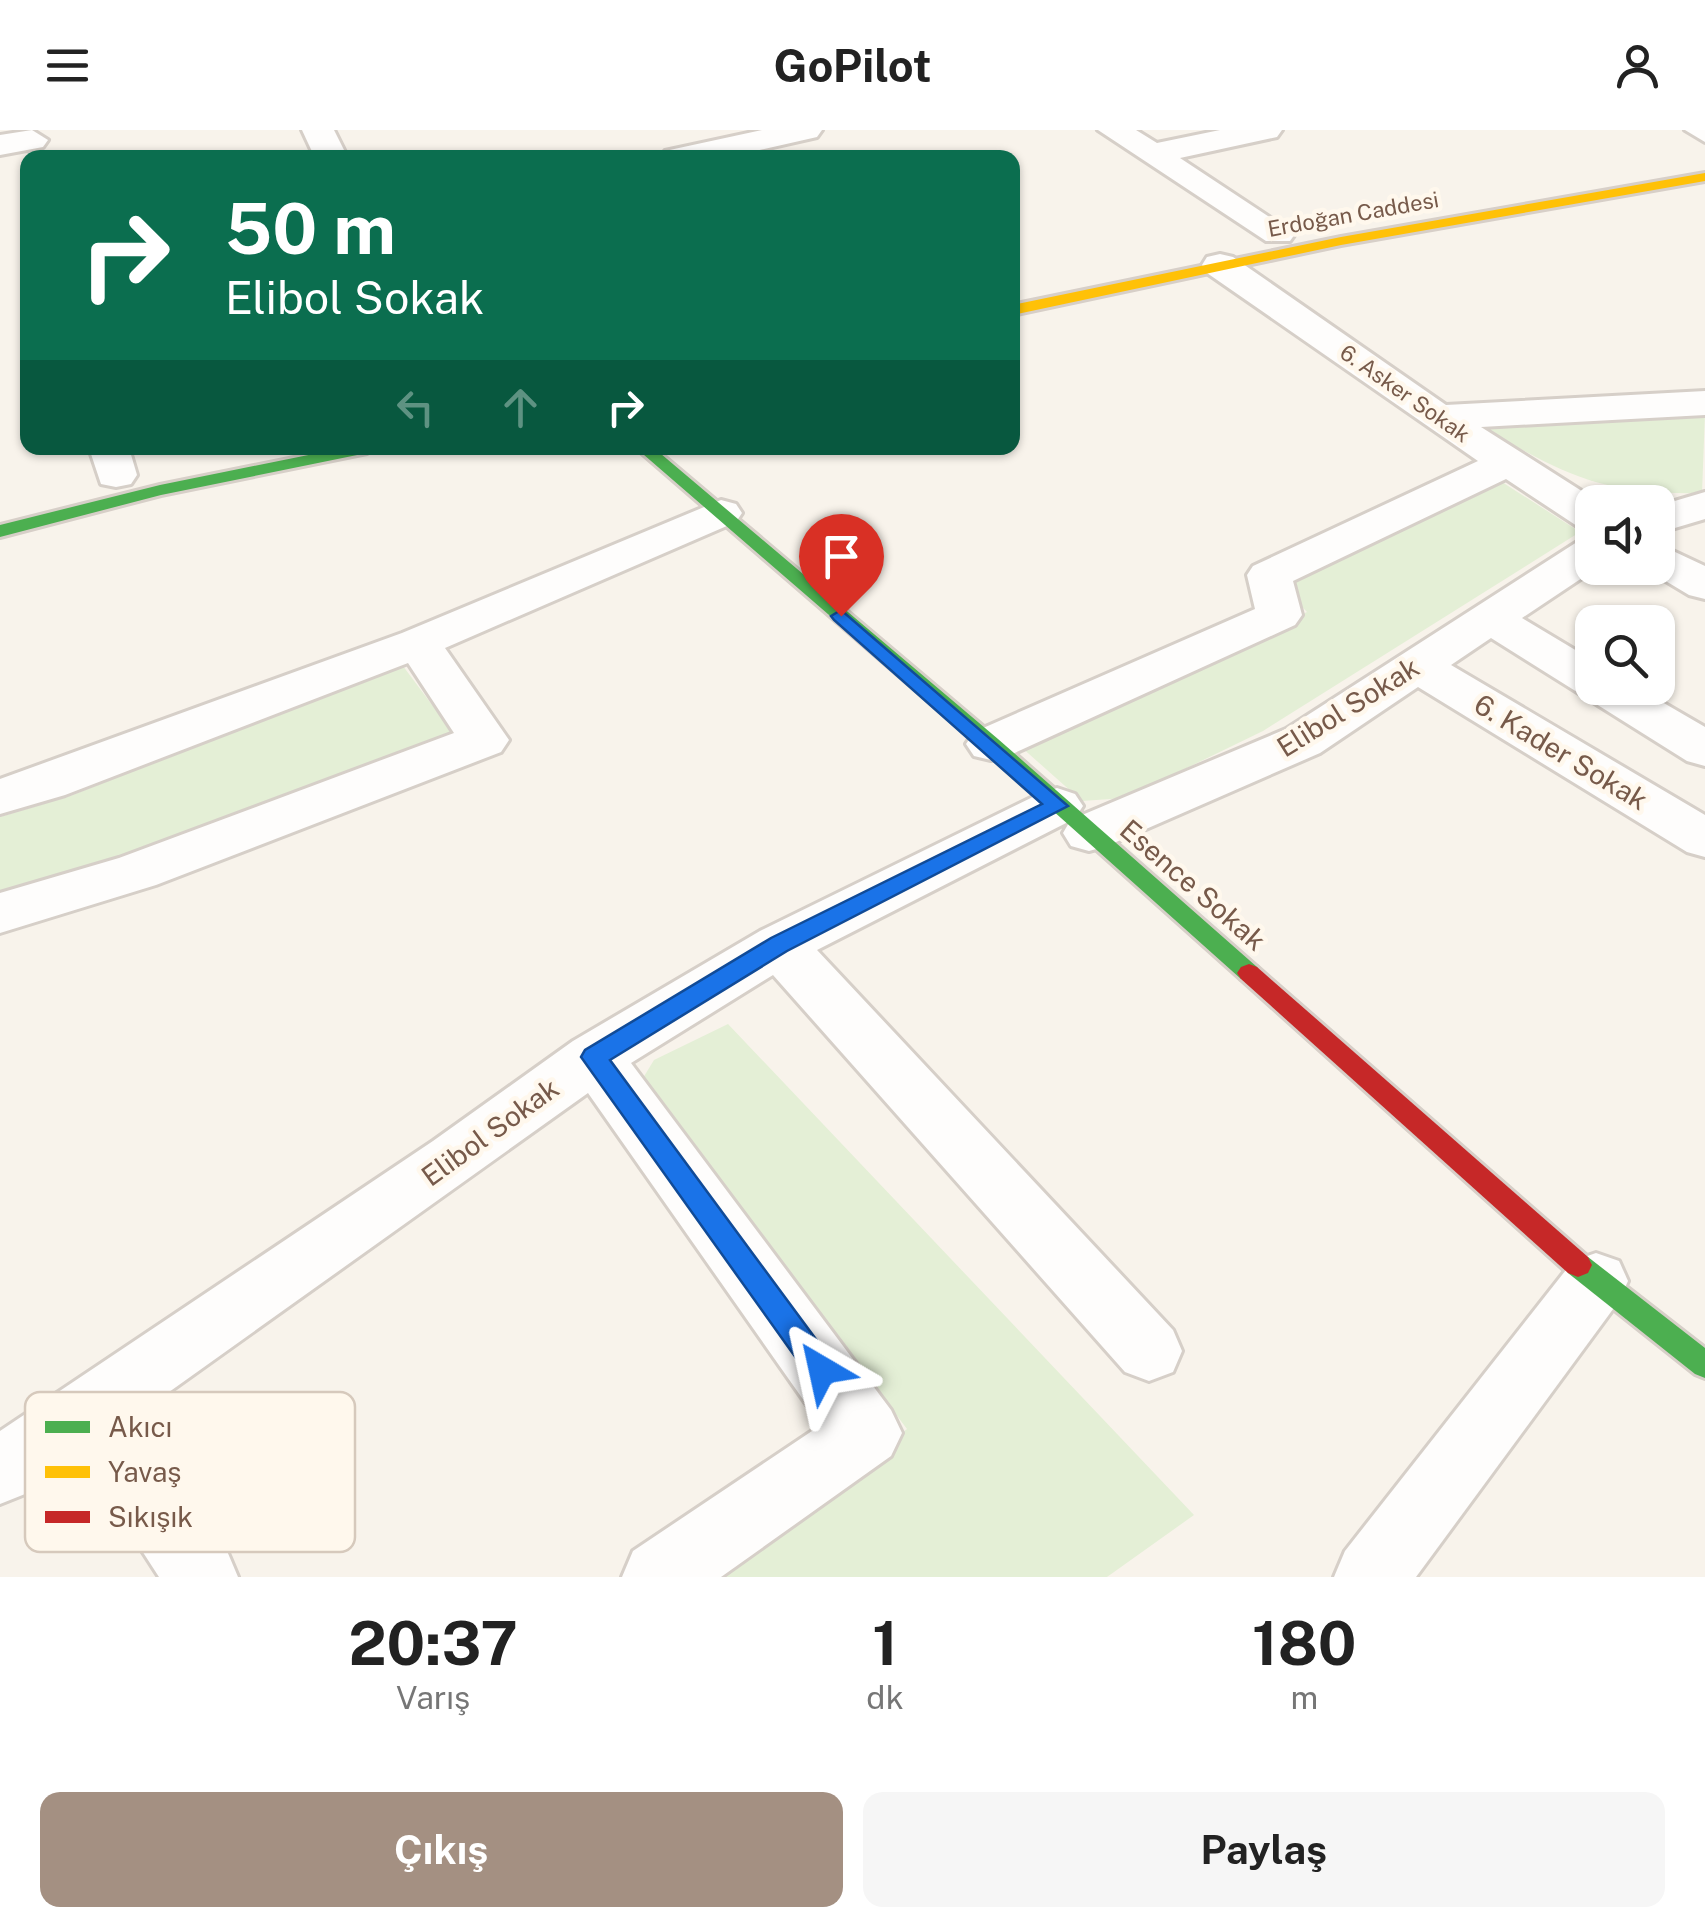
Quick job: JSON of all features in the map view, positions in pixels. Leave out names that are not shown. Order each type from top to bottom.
[{"type":"main road","points":[[1020,285],[1278,234],[1705,158]]},
{"type":"main road","name":"Erdoğan Caddesi","points":[[1020,308],[1220,265],[1705,177]]},
{"type":"main road","points":[[0,531],[160,490],[332,455]]},
{"type":"main road","name":"Esence Sokak","points":[[652,455],[991,744],[1596,1281],[1705,1365]]},
{"type":"street","points":[[656,130],[673,150]]},
{"type":"street","points":[[712,150],[806,130]]},
{"type":"street","points":[[1114,130],[1278,234]]},
{"type":"street","points":[[1152,154],[1266,130]]},
{"type":"street","name":"6. Asker Sokak","points":[[1220,265],[1438,417],[1575,506]]},
{"type":"street","points":[[1438,417],[1705,402]]},
{"type":"street","points":[[991,744],[1280,615],[1269,575],[1507,463]]},
{"type":"street","points":[[1675,515],[1705,505]]},
{"type":"street","points":[[0,797],[48,783],[418,644],[721,514]]},
{"type":"street","name":"Elibol Sokak","points":[[114,1392],[455,1160],[594,1057],[779,945],[1073,819],[1303,742],[1575,562]]},
{"type":"street","points":[[1675,567],[1705,585]]},
{"type":"street","points":[[1490,618],[1575,670]]},
{"type":"street","points":[[0,912],[137,872],[484,740],[418,644]]},
{"type":"street","name":"6. Kader Sokak","points":[[1416,665],[1705,839]]},
{"type":"street","points":[[1632,705],[1705,749]]},
{"type":"street","points":[[779,945],[1149,1351]]},
{"type":"street","points":[[594,1057],[867,1433],[659,1577]]},
{"type":"street","points":[[1371,1577],[1596,1281]]},
{"type":"street","name":"Elibol Sokak","points":[[0,1470],[25,1453]]},
{"type":"street","points":[[184,1552],[201,1577]]},
{"type":"green space","points":[[1705,413],[1702,493],[1675,493],[1675,485],[1606,485],[1560,469],[1479,425]]},
{"type":"green space","points":[[1502,482],[1575,529],[1575,535],[1263,731],[1125,798],[1082,801],[1020,746],[1307,612],[1280,584]]},
{"type":"green space","points":[[400,662],[456,737],[0,901],[0,817],[73,795]]},
{"type":"green space","points":[[728,1024],[1194,1515],[1107,1577],[706,1577],[907,1429],[643,1078],[654,1060]]},
{"type":"traffic: fast","points":[[0,531],[160,490],[332,455]]},
{"type":"traffic: fast","points":[[652,455],[991,744],[1249,973]]},
{"type":"traffic: fast","points":[[1578,1265],[1705,1365]]},
{"type":"traffic: slow","points":[[1020,308],[1341,241],[1705,177]]},
{"type":"traffic: jam","points":[[1249,973],[1578,1265]]},
{"type":"route","points":[[822,1370],[594,1057],[779,945],[1057,806],[841,616]]}]
